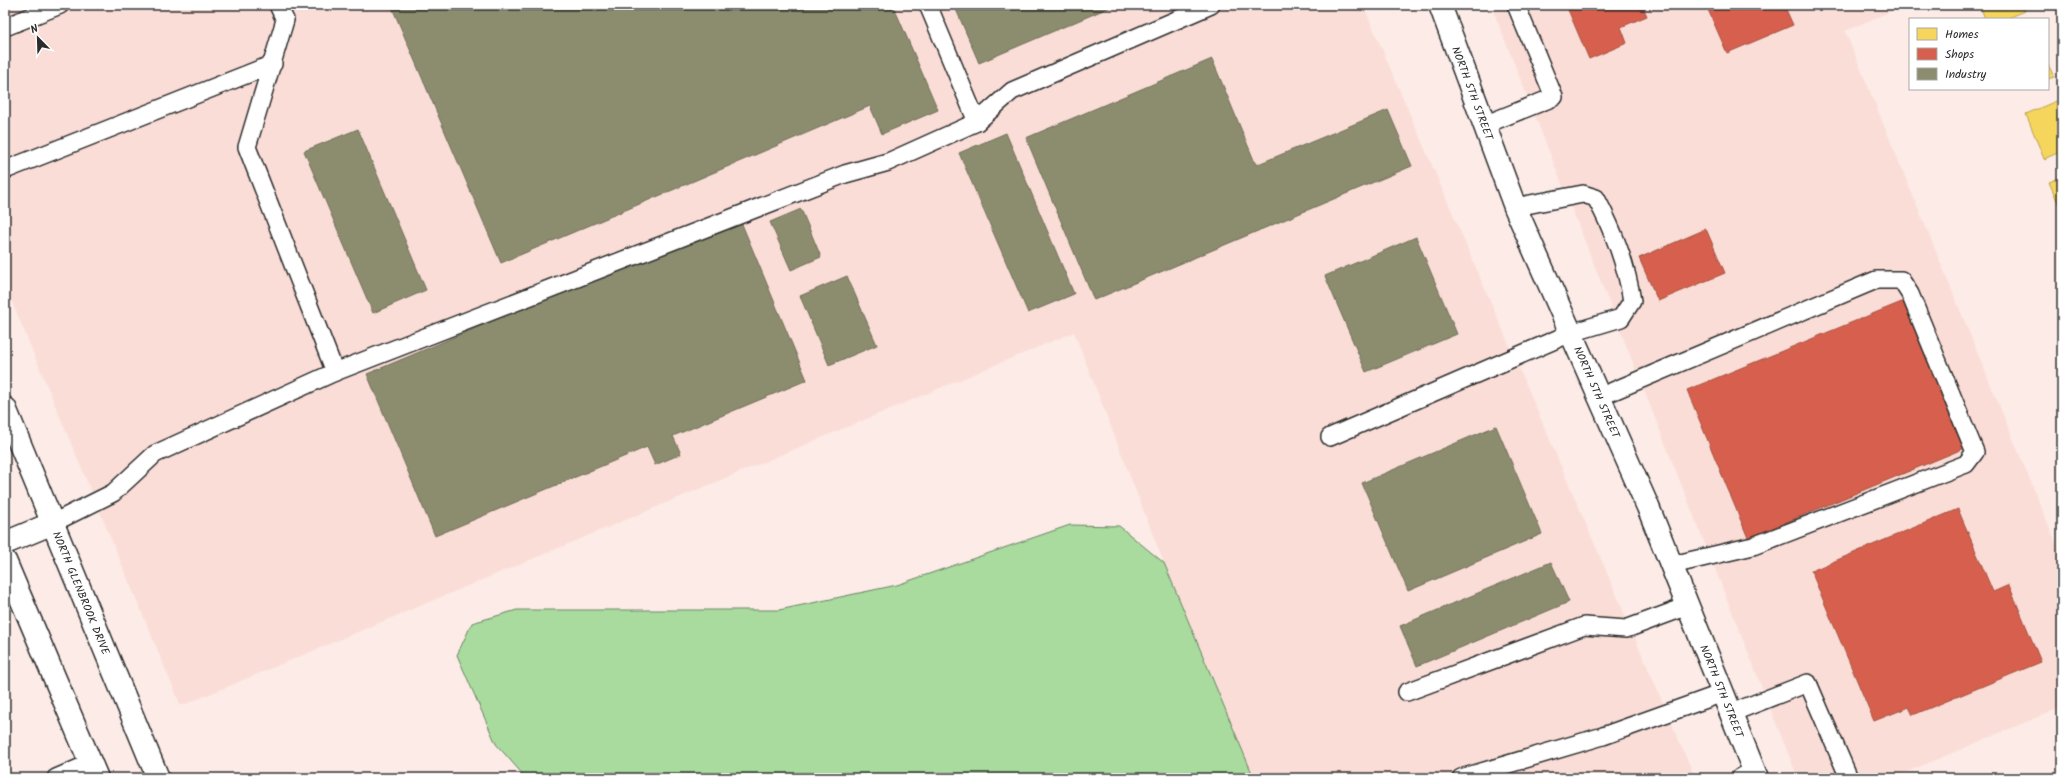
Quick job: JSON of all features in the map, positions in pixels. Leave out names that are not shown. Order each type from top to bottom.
[{"type":"street","name":"NORTH 5TH STREET","points":[[1440,5],[1515,207],[1672,565],[1731,713],[1750,776]]},
{"type":"street","name":"NORTH GLENBROOK DRIVE","points":[[5,408],[54,523],[158,778]]},
{"type":"street","points":[[5,543],[54,523]]},
{"type":"street","points":[[5,561],[94,771]]},
{"type":"lane","points":[[5,28],[60,5]]},
{"type":"lane","points":[[278,5],[285,20],[246,147],[335,372]]},
{"type":"lane","points":[[928,5],[977,122]]},
{"type":"lane","points":[[54,523],[113,493],[155,454],[335,372],[845,174],[888,162],[977,122],[1012,91],[1211,5]]},
{"type":"lane","points":[[1484,125],[1554,96],[1516,5]]},
{"type":"lane","points":[[5,170],[272,64]]},
{"type":"lane","points":[[1330,437],[1571,333],[1621,318],[1632,301],[1630,284],[1615,234],[1596,198],[1584,194],[1515,207]]},
{"type":"lane","points":[[1599,397],[1876,280],[1900,280],[1910,294],[1975,452],[1966,464],[1753,546],[1672,565]]},
{"type":"lane","points":[[1407,692],[1584,626],[1626,629],[1688,606]]},
{"type":"lane","points":[[1731,713],[1808,683],[1849,778]]},
{"type":"lane","points":[[1461,778],[1603,736],[1723,693]]},
{"type":"lane","points":[[56,778],[94,771]]},
{"type":"shaded area","points":[[5,5],[1363,5],[1695,778],[1254,778],[1164,563],[1074,332],[181,706],[5,285]]},
{"type":"shaded area","points":[[1491,5],[1905,5],[1845,31],[2062,558],[2062,707],[1892,778],[1798,778]]},
{"type":"green space","points":[[1070,525],[1119,526],[1164,563],[1254,778],[526,778],[496,744],[457,655],[472,623],[517,610],[779,610],[897,585]]},
{"type":"building: Homes","points":[[1980,5],[2023,5],[2025,11],[2008,18],[1985,18]]},
{"type":"building: Homes","points":[[2049,66],[2054,77],[2049,79]]},
{"type":"building: Homes","points":[[2061,99],[2062,151],[2044,159],[2026,114]]},
{"type":"building: Homes","points":[[2062,177],[2062,212],[2049,182]]},
{"type":"building: Shops","points":[[1566,5],[1642,5],[1647,16],[1621,27],[1627,43],[1589,59]]},
{"type":"building: Shops","points":[[1706,5],[1784,5],[1793,25],[1727,53]]},
{"type":"building: Shops","points":[[1706,229],[1725,273],[1658,301],[1639,258]]},
{"type":"building: Shops","points":[[1904,301],[1965,448],[1748,538],[1687,390]]},
{"type":"building: Shops","points":[[1958,509],[1993,592],[2009,585],[2041,662],[1913,715],[1909,707],[1874,721],[1811,571]]},
{"type":"building: Industry","points":[[391,5],[893,5],[938,110],[882,134],[870,106],[501,263]]},
{"type":"building: Industry","points":[[959,5],[1115,5],[979,63],[955,7]]},
{"type":"building: Industry","points":[[1212,59],[1256,165],[1388,110],[1412,166],[1094,300],[1026,138]]},
{"type":"building: Industry","points":[[358,129],[426,290],[373,313],[304,151]]},
{"type":"building: Industry","points":[[1006,133],[1074,294],[1028,313],[959,153]]},
{"type":"building: Industry","points":[[801,209],[821,257],[791,270],[770,222]]},
{"type":"building: Industry","points":[[739,217],[807,380],[673,436],[681,454],[655,465],[647,447],[435,536],[367,374]]},
{"type":"building: Industry","points":[[1416,237],[1457,334],[1366,372],[1325,276]]},
{"type":"building: Industry","points":[[847,276],[877,345],[829,365],[800,296]]},
{"type":"building: Industry","points":[[1496,426],[1542,534],[1408,591],[1362,483]]},
{"type":"building: Industry","points":[[1551,562],[1569,602],[1417,666],[1400,626]]}]
